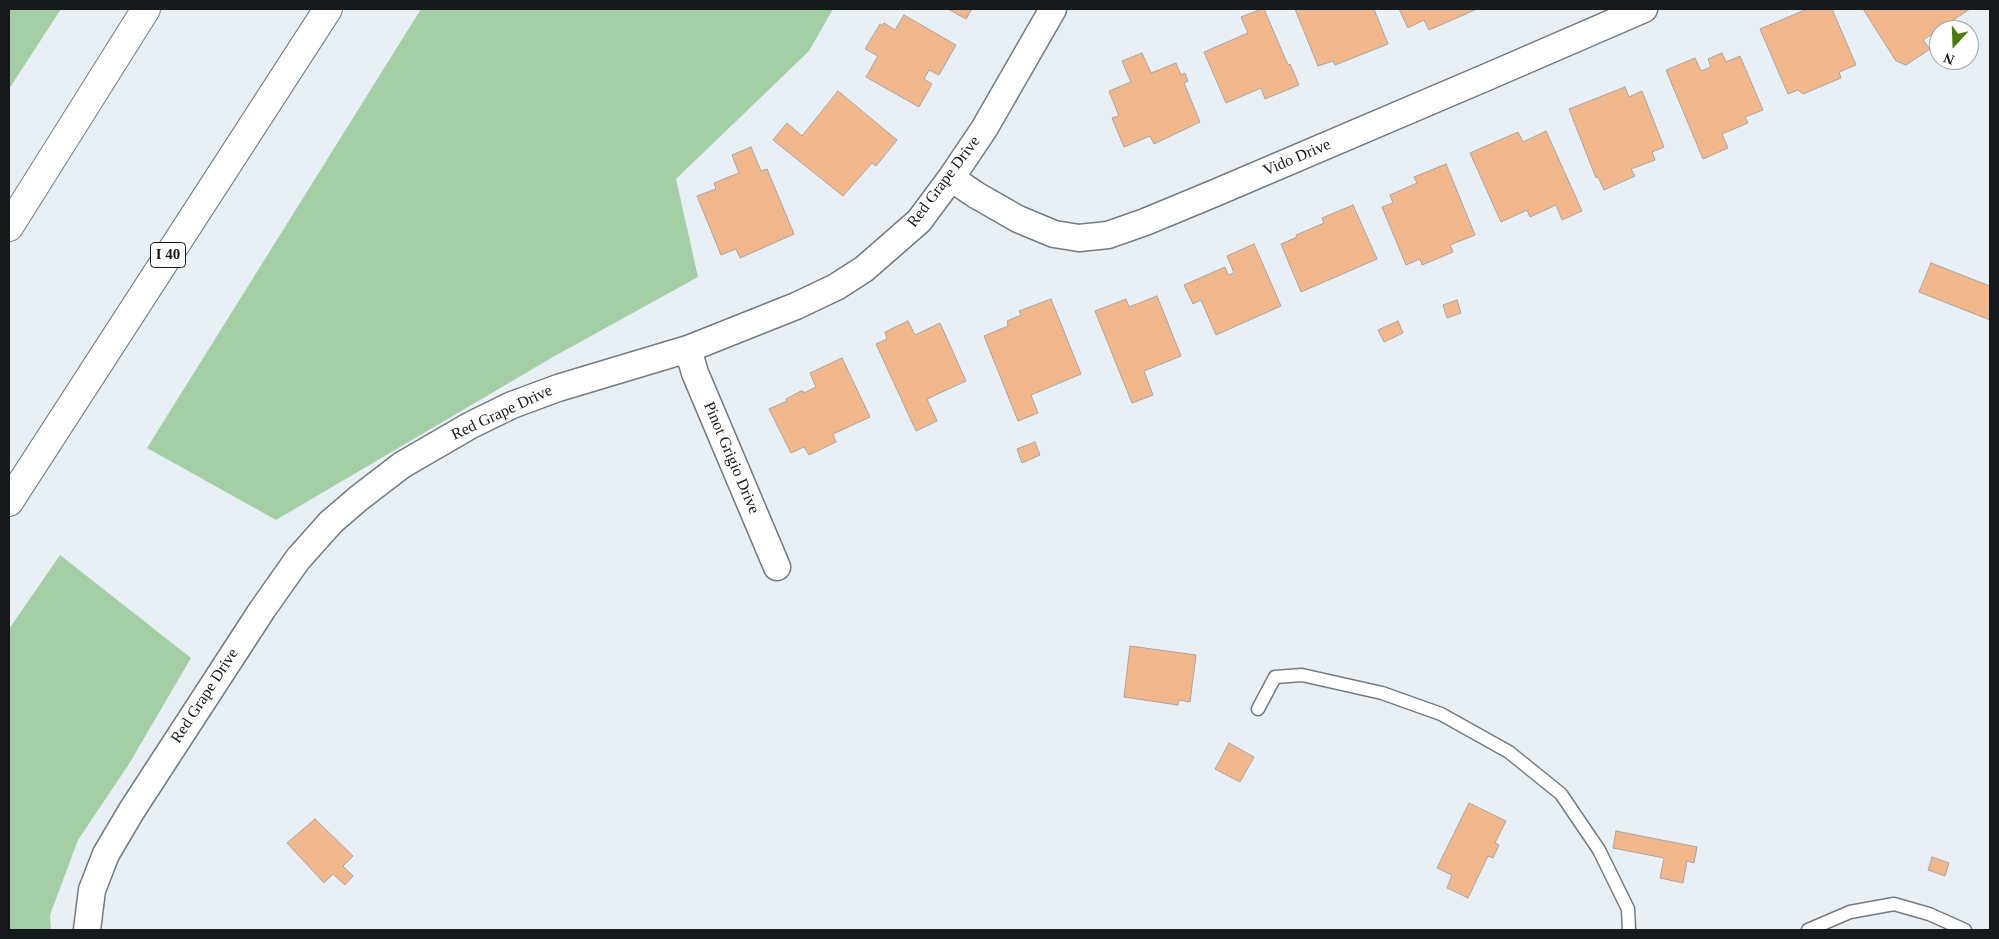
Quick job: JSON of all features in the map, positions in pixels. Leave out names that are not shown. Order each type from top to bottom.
[{"type":"highway","points":[[9,227],[146,9]]},
{"type":"highway","name":"I 40","points":[[9,502],[328,9]]},
{"type":"street","name":"Red Grape Drive","points":[[87,930],[92,890],[106,854],[128,817],[262,610],[298,559],[331,522],[402,465],[471,425],[512,405],[558,388],[688,349],[796,306],[836,287],[864,269],[919,221],[951,178],[984,130],[1053,9]]},
{"type":"street","name":"Vido Drive","points":[[951,178],[1018,219],[1054,234],[1080,238],[1108,235],[1145,222],[1224,189],[1644,9]]},
{"type":"street","name":"Pinot Grigio Drive","points":[[688,349],[694,373],[777,567]]},
{"type":"lane","points":[[1258,709],[1275,677],[1302,675],[1382,693],[1442,714],[1508,752],[1561,794],[1600,850],[1628,909],[1629,930]]},
{"type":"lane","points":[[1808,930],[1850,912],[1894,904],[1929,914],[1966,930]]},
{"type":"green space","points":[[9,9],[61,9],[9,89]]},
{"type":"green space","points":[[421,9],[833,9],[809,51],[676,179],[698,277],[553,357],[276,520],[147,448]]},
{"type":"green space","points":[[60,555],[191,658],[129,764],[78,840],[50,915],[51,930],[9,930],[9,629]]},
{"type":"building","points":[[948,9],[972,9],[966,19]]},
{"type":"building","points":[[1264,9],[1288,65],[1290,64],[1299,85],[1265,99],[1261,88],[1226,103],[1204,52],[1248,33],[1241,17]]},
{"type":"building","points":[[1295,9],[1374,9],[1388,44],[1335,65],[1333,61],[1318,66]]},
{"type":"building","points":[[1399,9],[1477,9],[1429,30],[1424,20],[1408,28]]},
{"type":"building","points":[[1807,9],[1832,9],[1856,65],[1839,72],[1841,78],[1803,94],[1798,90],[1788,94],[1760,29]]},
{"type":"building","points":[[1863,9],[1970,9],[1953,20],[1929,20],[1929,36],[1923,40],[1929,50],[1906,65],[1896,61]]},
{"type":"building","points":[[904,15],[956,45],[939,75],[929,70],[924,79],[932,84],[919,107],[866,77],[878,56],[865,49],[880,24],[882,26],[884,23],[895,30]]},
{"type":"building","points":[[1142,53],[1151,73],[1176,63],[1181,75],[1185,73],[1188,81],[1184,83],[1200,122],[1154,144],[1150,136],[1124,147],[1112,118],[1119,116],[1109,91],[1131,82],[1122,61]]},
{"type":"building","points":[[1722,53],[1726,62],[1740,56],[1763,110],[1745,117],[1748,123],[1722,134],[1728,148],[1703,159],[1666,70],[1695,58],[1701,71],[1711,67],[1708,59]]},
{"type":"building","points":[[1625,87],[1629,97],[1642,91],[1664,147],[1652,152],[1655,160],[1631,169],[1635,176],[1604,190],[1598,177],[1596,178],[1569,109]]},
{"type":"building","points":[[838,91],[897,140],[876,166],[872,163],[843,196],[773,140],[787,123],[802,136]]},
{"type":"building","points":[[1546,131],[1582,211],[1562,220],[1556,205],[1530,217],[1527,210],[1501,222],[1470,153],[1518,132],[1523,142]]},
{"type":"building","points":[[751,147],[761,171],[767,169],[794,234],[740,258],[736,249],[721,255],[697,196],[716,189],[714,183],[739,173],[732,155]]},
{"type":"building","points":[[1446,164],[1475,235],[1450,245],[1453,252],[1422,265],[1420,259],[1406,265],[1382,207],[1393,203],[1390,195],[1417,183],[1414,177]]},
{"type":"building","points":[[1353,205],[1377,259],[1301,292],[1281,244],[1297,237],[1296,235],[1324,223],[1322,218]]},
{"type":"building","points":[[1254,244],[1281,306],[1216,335],[1201,300],[1193,304],[1184,285],[1225,267],[1228,275],[1234,273],[1227,256]]},
{"type":"building","points":[[1931,263],[1990,286],[1990,320],[1919,292]]},
{"type":"building","points":[[1157,296],[1181,356],[1144,371],[1153,395],[1132,403],[1095,311],[1126,299],[1129,307]]},
{"type":"building","points":[[1051,299],[1081,374],[1031,395],[1038,413],[1018,421],[984,336],[1008,326],[1007,321],[1021,315],[1019,311]]},
{"type":"building","points":[[1457,300],[1461,313],[1447,318],[1443,305]]},
{"type":"building","points":[[908,321],[915,335],[940,323],[966,381],[927,399],[937,421],[916,431],[876,344],[887,339],[885,332]]},
{"type":"building","points":[[1398,321],[1403,333],[1384,342],[1378,330]]},
{"type":"building","points":[[842,358],[870,417],[833,434],[836,442],[809,455],[804,447],[791,453],[769,409],[787,401],[786,399],[801,391],[804,393],[816,387],[810,373]]},
{"type":"building","points":[[1035,442],[1040,455],[1022,463],[1017,449]]},
{"type":"building","points":[[1130,646],[1196,655],[1190,702],[1179,700],[1178,705],[1124,697]]},
{"type":"building","points":[[1229,743],[1254,757],[1240,782],[1215,769]]},
{"type":"building","points":[[1469,803],[1506,821],[1495,843],[1499,845],[1493,858],[1488,856],[1468,898],[1447,888],[1452,875],[1437,868]]},
{"type":"building","points":[[315,819],[353,856],[343,866],[353,876],[345,885],[333,874],[324,883],[287,843]]},
{"type":"building","points":[[1616,831],[1697,847],[1694,863],[1687,861],[1683,883],[1660,878],[1664,858],[1613,848]]},
{"type":"building","points":[[1932,857],[1949,863],[1945,876],[1928,870]]}]
